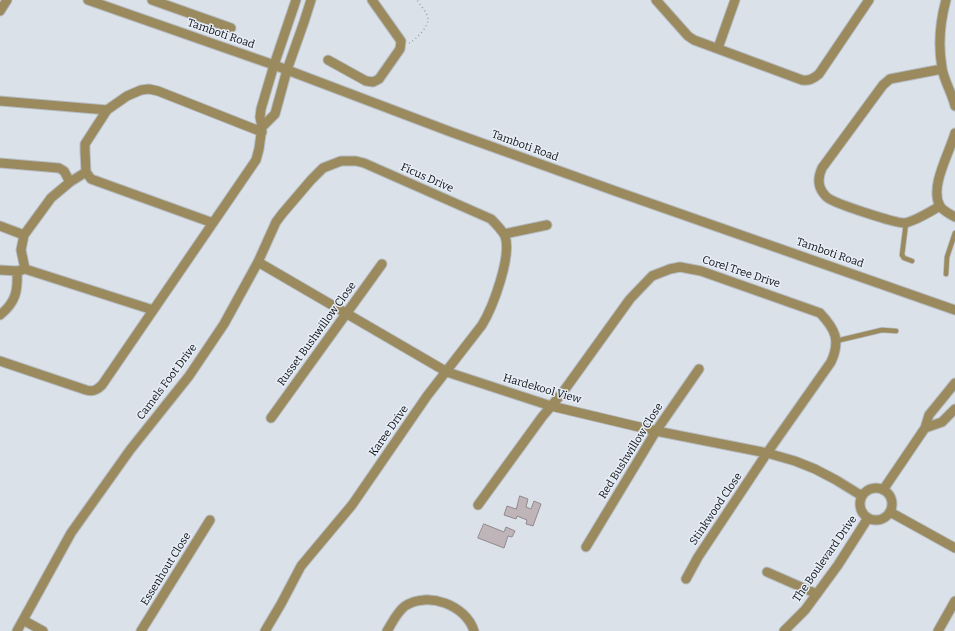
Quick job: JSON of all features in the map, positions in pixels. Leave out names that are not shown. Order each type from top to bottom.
[{"type":"street","points":[[0,11],[7,0]]},
{"type":"street","name":"Tamboti Road","points":[[88,0],[274,65],[618,192],[955,310]]},
{"type":"street","points":[[152,0],[169,3],[231,28]]},
{"type":"street","points":[[0,361],[91,391],[97,390],[106,380],[256,160],[262,130],[260,117],[261,109],[296,0]]},
{"type":"street","points":[[262,130],[274,114],[287,70],[311,0]]},
{"type":"street","points":[[328,60],[363,80],[373,82],[379,79],[401,46],[401,39],[372,0]]},
{"type":"street","points":[[656,0],[688,36],[694,40],[808,81],[814,79],[819,74],[869,0]]},
{"type":"street","points":[[718,48],[735,0]]},
{"type":"street","points":[[946,0],[941,18],[940,33],[942,69],[955,106]]},
{"type":"street","points":[[940,206],[906,223],[892,221],[828,198],[820,188],[818,178],[822,168],[883,85],[890,79],[942,69]]},
{"type":"street","points":[[213,223],[95,181],[89,177],[86,172],[86,144],[108,110],[127,96],[141,90],[149,89],[262,130]]},
{"type":"street","points":[[0,101],[108,110]]},
{"type":"street","points":[[955,133],[939,179],[938,199],[940,206],[955,217]]},
{"type":"street","name":"Ficus Drive","points":[[333,163],[349,160],[364,163],[491,220],[504,234]]},
{"type":"street","points":[[0,163],[59,168],[64,171],[70,182]]},
{"type":"street","name":"Camels Foot Drive","points":[[17,631],[71,532],[130,450],[189,376],[224,324],[258,262],[276,222],[311,180],[323,168],[333,163]]},
{"type":"street","points":[[0,315],[8,307],[17,290],[21,270],[21,250],[24,235],[51,198],[70,182],[86,172]]},
{"type":"street","points":[[504,234],[547,225]]},
{"type":"street","points":[[0,226],[24,235]]},
{"type":"street","name":"Karee Drive","points":[[265,631],[301,566],[352,505],[427,396],[447,372],[482,324],[489,312],[506,259],[507,250],[504,234]]},
{"type":"street","name":"Hardekool View","points":[[258,262],[447,372],[551,406],[656,431],[767,453],[795,461],[815,469],[862,496]]},
{"type":"street","name":"Russet Bushwillow Close","points":[[271,418],[382,264]]},
{"type":"street","name":"Corel Tree Drive","points":[[478,505],[551,406],[568,386],[630,299],[652,276],[670,268],[680,267],[701,271],[810,308],[820,313],[830,324],[835,333],[836,341]]},
{"type":"street","points":[[0,270],[21,270],[153,310]]},
{"type":"street","points":[[767,453],[831,362],[835,354],[836,341]]},
{"type":"street","name":"Red Bushwillow Close","points":[[586,547],[656,431],[699,369]]},
{"type":"street","points":[[883,490],[925,428],[929,415],[954,385]]},
{"type":"street","points":[[925,428],[942,422],[955,409]]},
{"type":"street","name":"Stinkwood Close","points":[[686,579],[698,558],[767,453]]},
{"type":"street","points":[[862,496],[872,488],[887,492],[892,502],[890,512],[955,548]]},
{"type":"street","name":"The Boulevard Drive","points":[[862,496],[860,504],[861,509],[863,514],[868,518],[877,520],[890,512]]},
{"type":"street","name":"The Boulevard Drive","points":[[784,631],[805,610],[817,594],[838,565],[868,518]]},
{"type":"street","name":"Essenhout Close","points":[[141,631],[210,520]]},
{"type":"street","points":[[767,572],[817,594]]},
{"type":"street","points":[[387,631],[401,610],[408,604],[422,600],[437,601],[456,609],[466,616],[474,631]]},
{"type":"street","points":[[938,631],[955,601]]},
{"type":"street","points":[[22,620],[43,631]]},
{"type":"lane","points":[[906,223],[902,255],[904,258],[912,260]]},
{"type":"lane","points":[[946,274],[947,256],[955,233]]},
{"type":"lane","points":[[836,341],[882,330],[896,331]]},
{"type":"path","points":[[401,46],[412,42],[429,22],[417,0]]},
{"type":"building","points":[[520,496],[528,499],[526,507],[531,509],[534,501],[541,504],[533,526],[526,524],[527,520],[517,516],[516,519],[504,515],[507,506],[516,509]]},
{"type":"building","points":[[484,524],[504,532],[506,527],[515,531],[512,537],[508,536],[504,548],[478,538]]}]
